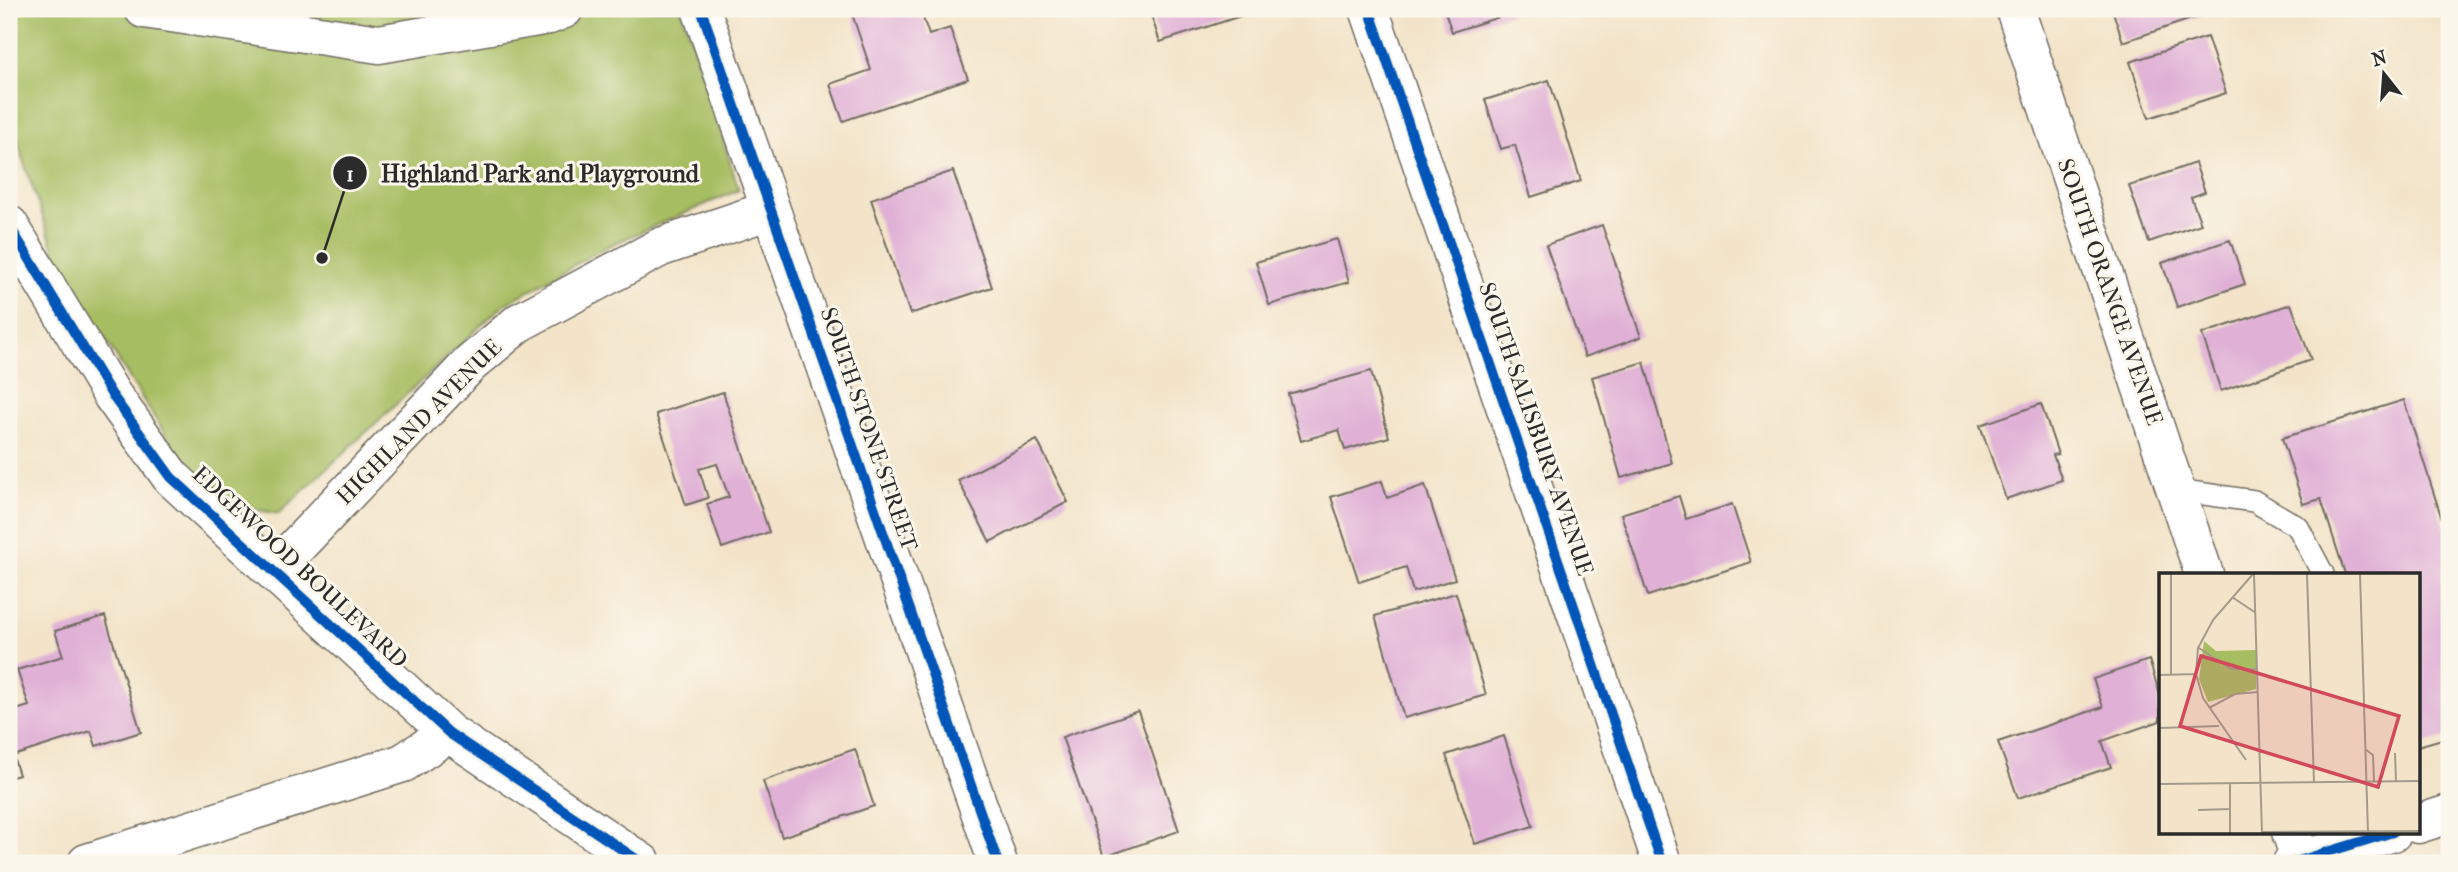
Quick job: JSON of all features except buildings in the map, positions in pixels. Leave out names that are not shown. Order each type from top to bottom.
[{"type":"street","points":[[144,9],[379,44],[550,15],[564,9]]},
{"type":"street","name":"SOUTH STONE STREET","points":[[701,9],[998,863]]},
{"type":"street","name":"SOUTH SALISBURY AVENUE","points":[[1369,9],[1662,863]]},
{"type":"street","name":"SOUTH ORANGE AVENUE","points":[[2015,9],[2203,573]]},
{"type":"street","name":"HIGHLAND AVENUE","points":[[274,570],[470,364],[520,322],[661,247],[770,210]]},
{"type":"street","name":"EDGEWOOD BOULEVARD","points":[[9,225],[113,395],[172,477],[449,733],[642,863]]},
{"type":"street","points":[[87,863],[403,763],[449,733]]},
{"type":"street","points":[[2420,823],[2449,814]]},
{"type":"street","points":[[2296,855],[2385,834]]},
{"type":"lane","points":[[2176,490],[2254,501],[2298,527],[2322,573]]},
{"type":"green space","points":[[9,9],[681,9],[739,190],[608,246],[502,306],[278,514],[239,506],[185,466],[61,269],[23,160],[9,107]]},
{"type":"cycle path","points":[[701,9],[998,863]]},
{"type":"cycle path","points":[[1369,9],[1662,863]]},
{"type":"cycle path","points":[[9,225],[112,395],[171,477],[449,733],[642,863]]},
{"type":"cycle path","points":[[2292,863],[2386,834]]},
{"type":"place","name":"Highland Park and Playground","points":[[322,258]]}]
